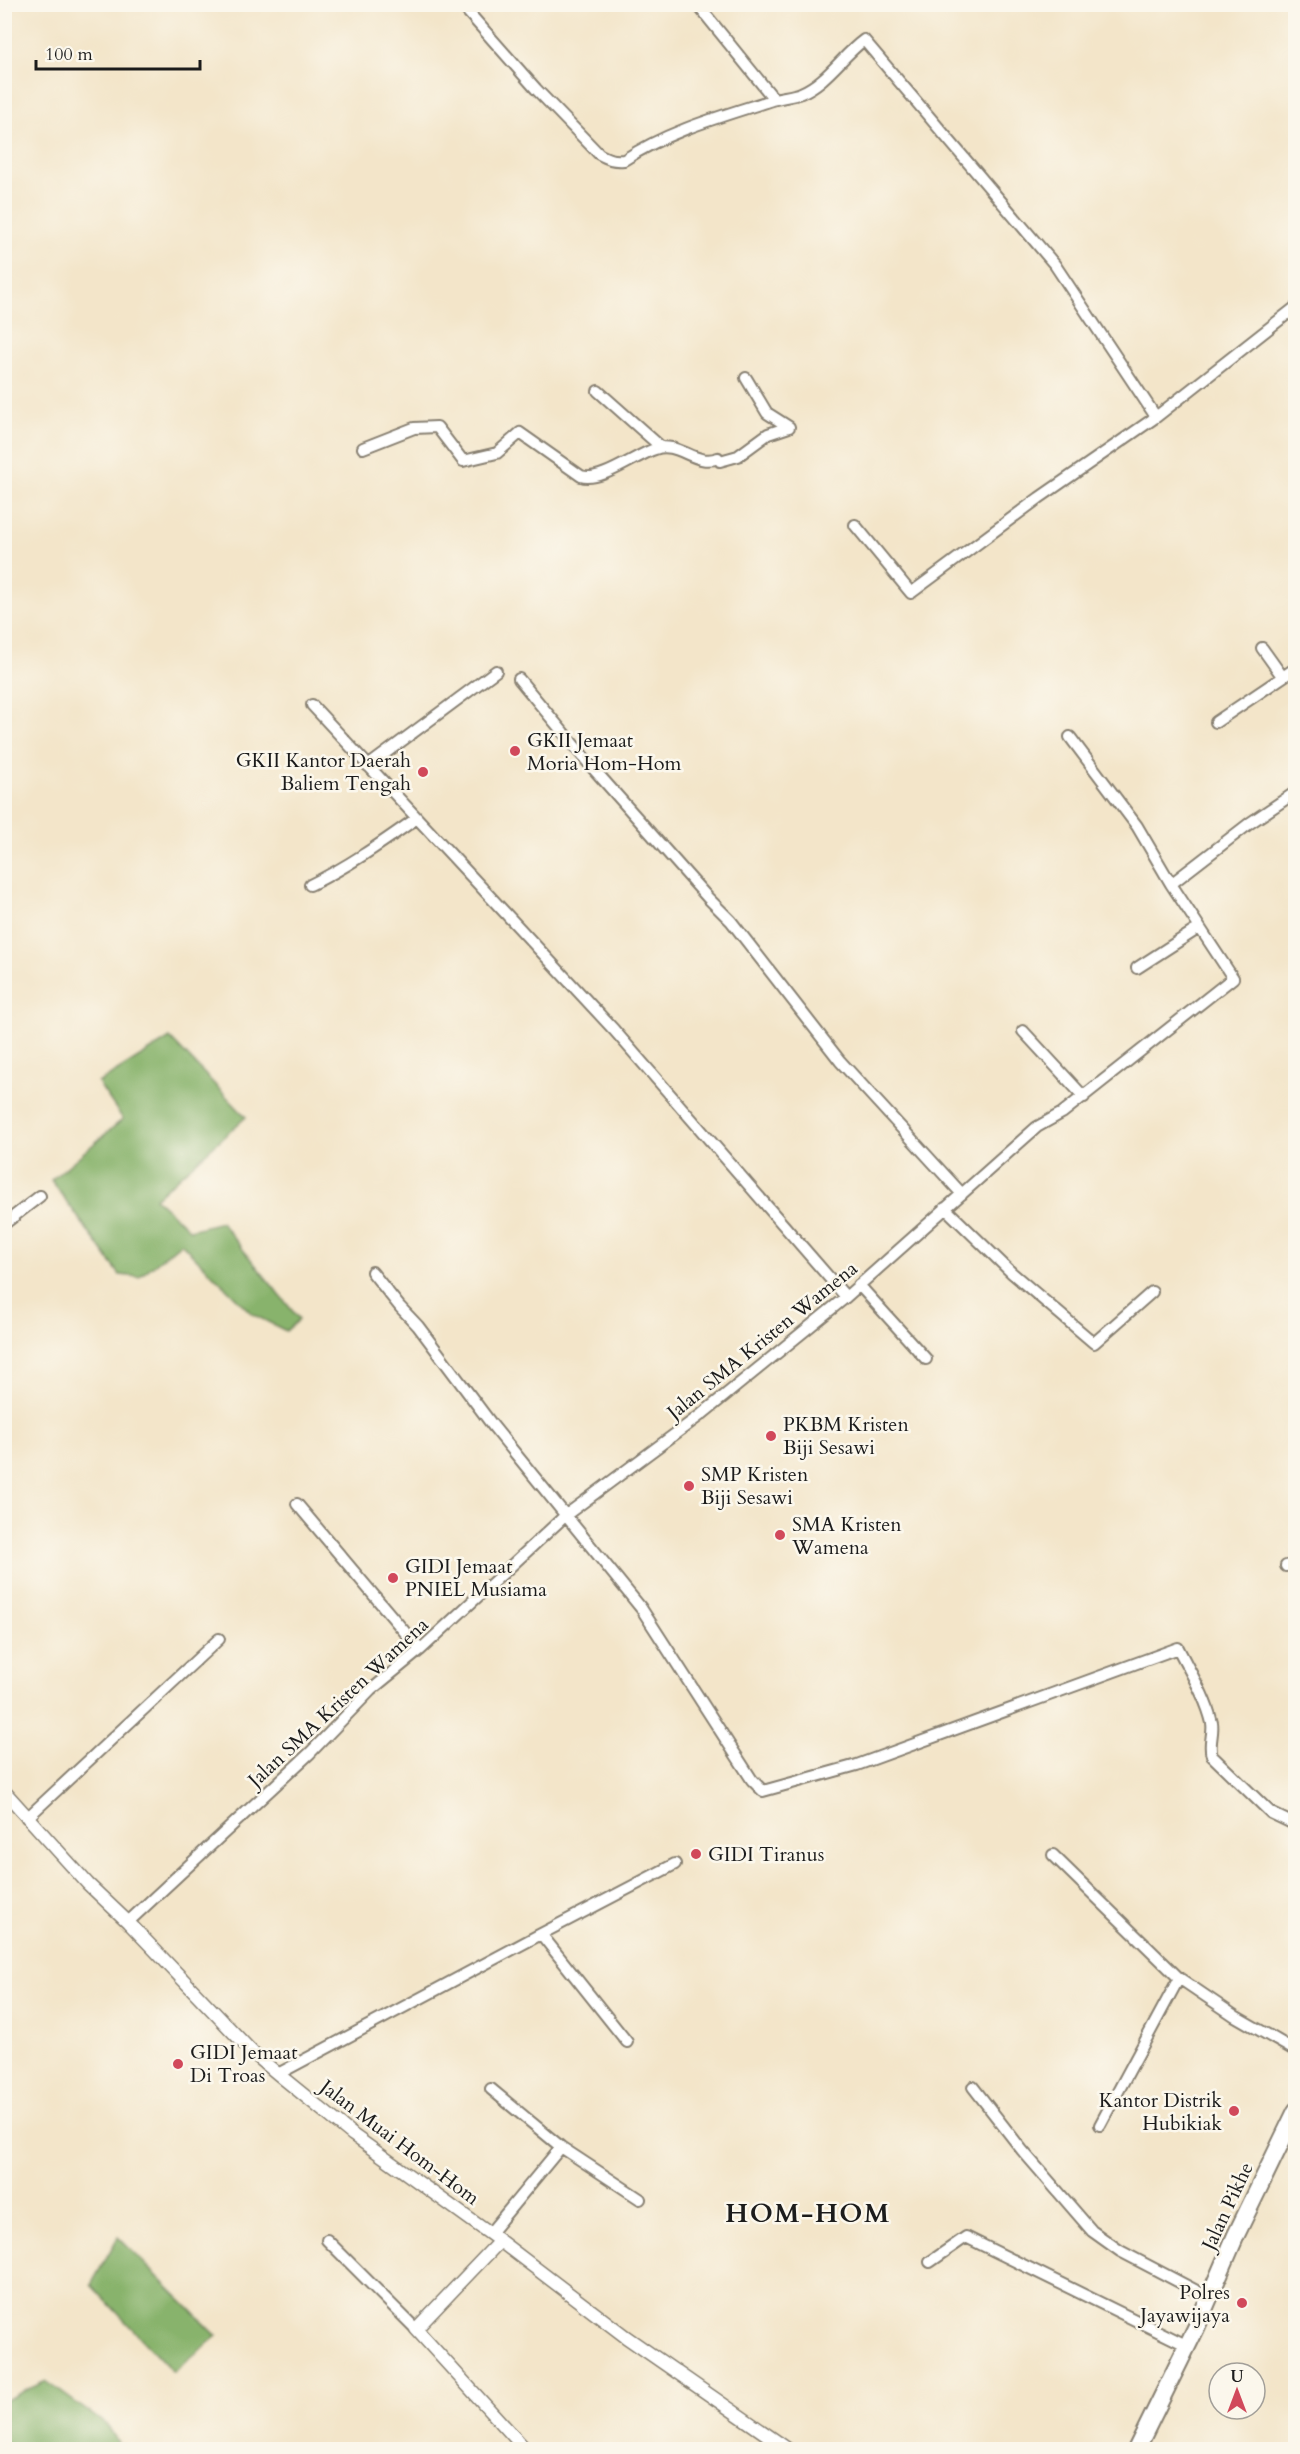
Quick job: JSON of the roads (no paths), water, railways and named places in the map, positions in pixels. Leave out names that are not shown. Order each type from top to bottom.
[{"type":"highway","name":"Jalan Pikhe","points":[[1136,2450],[1296,2111]]},
{"type":"street","points":[[461,4],[536,89],[599,154],[608,160],[624,160],[683,129],[774,99],[801,93],[832,72],[847,53],[864,40],[1055,265],[1156,417]]},
{"type":"street","points":[[697,4],[774,99]]},
{"type":"street","points":[[855,525],[911,593],[1039,498],[1156,417],[1296,307]]},
{"type":"street","points":[[598,391],[661,447],[679,450],[703,460],[718,458],[720,461],[738,456],[768,434],[789,427],[767,413],[746,378]]},
{"type":"street","points":[[363,448],[414,428],[437,427],[463,461],[497,453],[520,433],[581,476],[588,478],[661,447]]},
{"type":"street","points":[[1262,648],[1282,676]]},
{"type":"street","points":[[1216,722],[1296,668]]},
{"type":"street","points":[[368,765],[496,671]]},
{"type":"street","points":[[519,679],[591,766],[731,921],[840,1061],[962,1194]]},
{"type":"street","points":[[312,705],[614,1029],[846,1298]]},
{"type":"street","name":"Jalan SMA Kristen Wamena","points":[[128,1922],[310,1753],[370,1690],[420,1650],[566,1515],[702,1414],[846,1298],[1037,1126],[1062,1113],[1084,1097],[1233,978],[1171,884],[1137,826],[1070,737]]},
{"type":"street","points":[[1171,884],[1250,823],[1296,792]]},
{"type":"street","points":[[310,885],[374,848],[417,818]]},
{"type":"street","points":[[1137,968],[1199,928]]},
{"type":"street","points":[[1023,1031],[1084,1097]]},
{"type":"street","points":[[4,1224],[40,1196]]},
{"type":"street","points":[[945,1208],[1012,1273],[1094,1343],[1152,1292]]},
{"type":"street","points":[[372,1272],[418,1326],[493,1426],[641,1608],[752,1780],[763,1791],[857,1765],[1178,1648],[1207,1707],[1212,1725],[1209,1747],[1212,1756],[1271,1813],[1296,1825]]},
{"type":"street","points":[[859,1285],[926,1359]]},
{"type":"street","points":[[297,1504],[420,1650]]},
{"type":"street","points":[[27,1818],[219,1639]]},
{"type":"street","name":"Jalan Muai Hom-Hom","points":[[4,1791],[88,1884],[128,1922],[254,2053],[278,2074],[353,2135],[490,2233],[626,2337],[789,2450]]},
{"type":"street","points":[[1053,1854],[1179,1978],[1235,2016],[1296,2051]]},
{"type":"street","points":[[278,2074],[675,1864]]},
{"type":"street","points":[[541,1934],[627,2042]]},
{"type":"street","points":[[1100,2125],[1179,1978]]},
{"type":"street","points":[[973,2087],[1022,2150],[1092,2231],[1120,2251],[1208,2296]]},
{"type":"street","points":[[491,2089],[561,2147],[640,2199]]},
{"type":"street","points":[[490,2233],[561,2147]]},
{"type":"street","points":[[930,2262],[966,2237],[1186,2345]]},
{"type":"street","points":[[327,2240],[416,2329],[526,2450]]},
{"type":"street","points":[[416,2329],[500,2241]]},
{"type":"place","name":"GKII Jemaat Moria Hom-Hom","points":[[515,751]]},
{"type":"place","name":"GKII Kantor Daerah Baliem Tengah","points":[[423,772]]},
{"type":"place","name":"PKBM Kristen Biji Sesawi","points":[[771,1436]]},
{"type":"place","name":"SMP Kristen Biji Sesawi","points":[[689,1486]]},
{"type":"place","name":"SMA Kristen Wamena","points":[[780,1535]]},
{"type":"place","name":"GIDI Jemaat PNIEL Musiama","points":[[393,1578]]},
{"type":"place","name":"GIDI Tiranus","points":[[696,1854]]},
{"type":"place","name":"GIDI Jemaat Di Troas","points":[[178,2064]]},
{"type":"place","name":"Kantor Distrik Hubikiak","points":[[1234,2111]]},
{"type":"place","name":"Polres Jayawijaya","points":[[1242,2303]]},
{"type":"district","name":"HOM-HOM","points":[[808,2213]]}]
